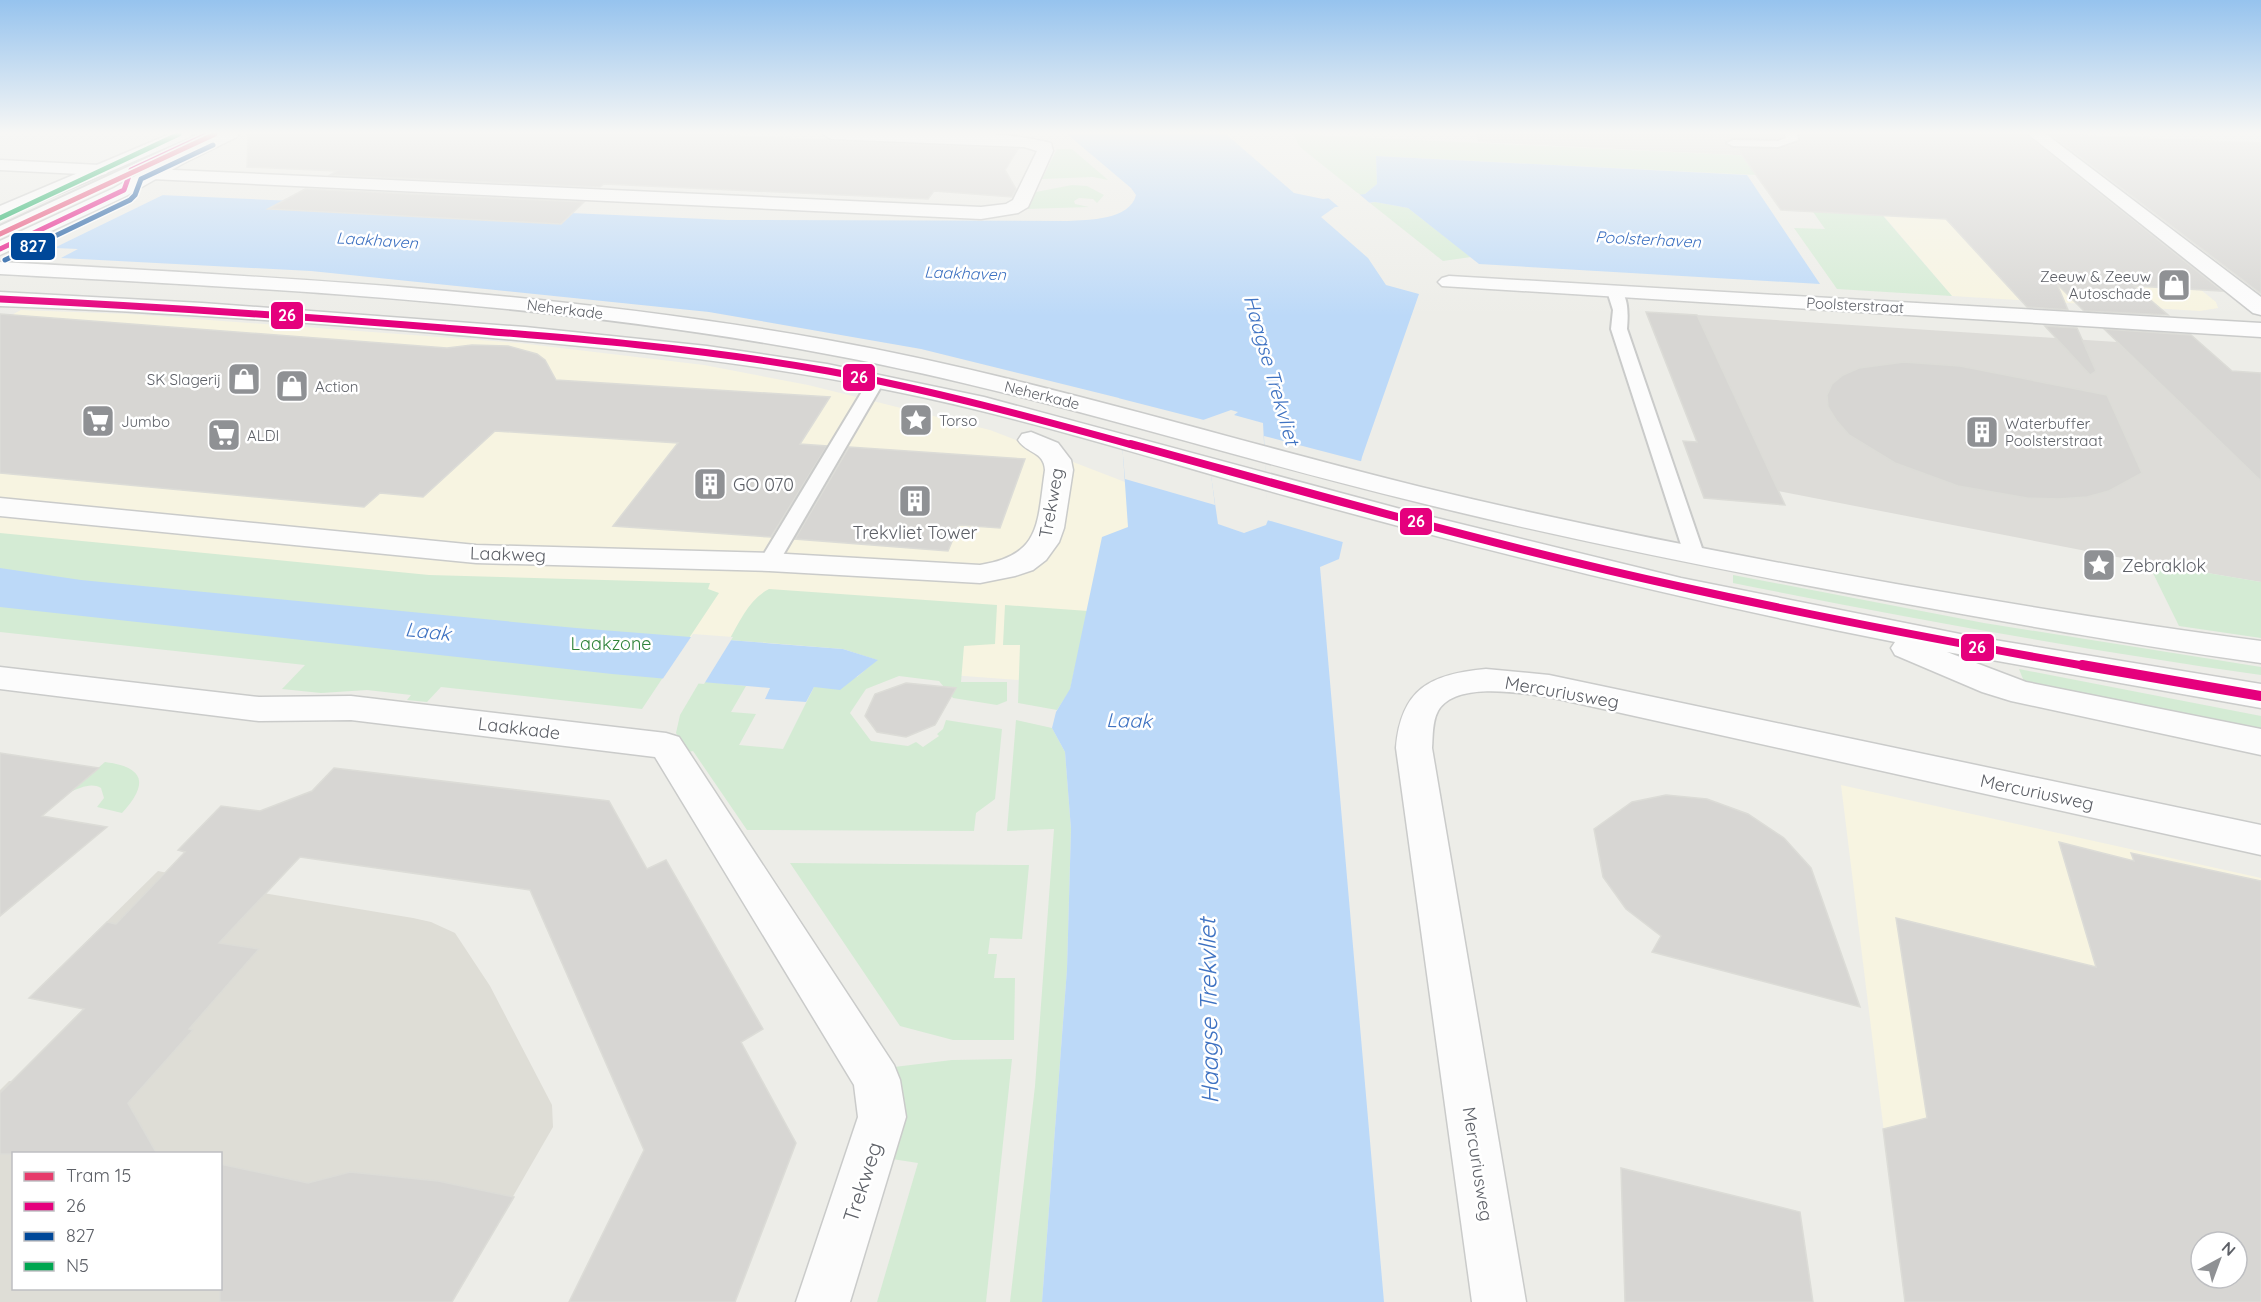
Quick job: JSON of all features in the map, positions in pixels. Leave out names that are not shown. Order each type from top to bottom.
[{"type":"street","points":[[0,213],[41,195]]},
{"type":"street","points":[[0,249],[114,195]]},
{"type":"street","points":[[593,195],[981,213],[1011,209],[1021,203],[1025,195]]},
{"type":"street","points":[[2115,195],[2261,308]]},
{"type":"street","name":"Neherkade","points":[[0,268],[442,295],[626,316],[799,342],[891,359],[1120,415],[1209,452]]},
{"type":"street","name":"Poolsterstraat","points":[[1449,282],[2261,330]]},
{"type":"street","name":"Neherkade","points":[[0,300],[137,304],[522,334],[721,355],[877,380],[959,398],[1122,442],[1209,452]]},
{"type":"street","name":"Trekweg","points":[[959,398],[995,426],[1031,440],[1053,453],[1058,460],[1059,470],[1046,542],[1037,554],[1016,567]]},
{"type":"street","points":[[1209,452],[1426,510],[1620,573],[2081,667],[2261,696]]},
{"type":"street","name":"Laakweg","points":[[0,507],[476,554],[769,562],[970,574],[990,573],[1016,567]]},
{"type":"street","points":[[1426,510],[1694,554],[1963,605],[2261,652]]},
{"type":"street","points":[[1849,621],[2009,689],[2261,742]]},
{"type":"street","name":"Laakkade","points":[[0,678],[259,709],[351,708],[666,746],[868,1061]]},
{"type":"street","name":"Mercuriusweg","points":[[1499,1302],[1414,748],[1418,717],[1428,699],[1437,692],[1456,685],[1483,681],[1502,680],[1549,686],[2261,840]]},
{"type":"street","name":"Trekweg","points":[[824,1302],[882,1118],[880,1091],[868,1061]]},
{"type":"lane","points":[[0,231],[78,195]]},
{"type":"lane","points":[[1614,291],[1621,310],[1619,329],[1694,554]]},
{"type":"lane","points":[[769,562],[877,380]]},
{"type":"shaded area","points":[[1884,195],[2083,195],[2216,302],[2218,308],[2200,311],[1952,296],[1871,201]]},
{"type":"shaded area","points":[[21,310],[129,314],[519,343],[704,365],[808,385],[990,430],[1138,487],[1100,686],[829,666],[0,589],[0,321]]},
{"type":"shaded area","points":[[1697,315],[2117,342],[2261,481],[2261,582],[2148,563],[1778,491]]},
{"type":"shaded area","points":[[1841,785],[2261,878],[2261,1302],[1905,1302]]},
{"type":"shaded area","points":[[158,871],[257,892],[431,922],[455,933],[490,986],[552,1105],[553,1127],[452,1302],[0,1302],[0,1090],[12,1081],[83,1009],[29,998]]},
{"type":"green space","points":[[1034,195],[1104,195],[1097,203],[1093,199],[1079,198],[1074,201],[1075,204],[1089,207],[1026,209]]},
{"type":"green space","points":[[1788,195],[1865,195],[1952,296],[1837,289],[1794,228],[1825,229],[1811,209]]},
{"type":"green space","points":[[1370,203],[1408,208],[1471,257],[1443,261]]},
{"type":"green space","name":"Laakzone","points":[[0,533],[429,575],[710,583],[708,589],[719,593],[642,709],[441,687],[427,702],[407,700],[411,695],[367,690],[321,693],[282,689],[305,665],[0,632]]},
{"type":"green space","points":[[2148,563],[2261,582],[2261,638],[2179,626]]},
{"type":"green space","points":[[1733,575],[1984,623],[2261,667],[2261,675],[2062,644],[1864,609],[1733,583]]},
{"type":"green space","points":[[769,589],[997,605],[995,644],[964,646],[961,682],[1007,682],[1007,701],[997,705],[953,698],[939,681],[899,676],[866,689],[850,713],[871,741],[908,746],[916,742],[923,747],[939,736],[937,734],[943,729],[946,720],[1002,729],[995,799],[976,813],[974,831],[747,830],[693,751],[688,752],[676,733],[680,715],[700,681],[746,686],[731,712],[756,714],[739,745],[783,749],[814,687],[857,677],[877,660],[843,649],[729,640],[750,605]]},
{"type":"green space","points":[[1005,605],[1088,611],[1070,690],[1057,710],[1018,703],[1020,645],[1003,645]]},
{"type":"green space","points":[[2019,669],[2261,716],[2261,732],[2025,684]]},
{"type":"green space","points":[[1016,720],[1052,728],[1065,752],[1071,829],[1067,969],[1042,1302],[1010,1302],[1035,1086],[1054,829],[1007,831]]},
{"type":"green space","points":[[105,762],[128,768],[139,778],[136,794],[122,813],[97,807],[104,798],[101,788],[97,786],[86,786],[70,792]]},
{"type":"green space","points":[[790,863],[1029,865],[1022,939],[990,938],[988,954],[997,954],[994,978],[1015,978],[1014,1040],[953,1040],[900,1026]]},
{"type":"green space","points":[[1012,1059],[986,1302],[877,1302],[918,1163],[892,1159],[894,1067],[952,1060]]},
{"type":"water","points":[[160,195],[728,220],[1068,221],[1097,219],[1117,214],[1132,203],[1136,195],[1303,195],[1323,199],[1359,195],[1760,195],[1820,284],[1479,264],[1408,208],[1375,202],[1335,207],[1321,217],[1368,258],[1386,285],[1419,294],[1362,457],[1339,559],[1320,567],[1384,1302],[1042,1302],[1067,969],[1071,829],[1065,752],[1052,728],[1056,712],[1070,689],[1102,537],[1128,527],[1119,398],[921,349],[709,312],[311,271],[61,258],[78,249],[55,248],[0,205],[125,212]],"holes":[[[1231,410],[1238,412],[1234,415],[1263,423],[1268,520],[1266,525],[1244,533],[1218,524],[1203,420]]]},
{"type":"water","name":"Laak","points":[[0,568],[81,580],[576,628],[843,649],[878,660],[840,690],[814,687],[806,702],[765,699],[770,688],[612,674],[0,607]]},
{"type":"pier","points":[[153,195],[163,195],[52,249],[0,246],[0,202],[125,209]]},
{"type":"pier","points":[[1360,195],[1372,205],[1340,208],[1327,197]]},
{"type":"pier","points":[[1118,398],[1204,420],[1215,505],[1125,479]]},
{"type":"pier","points":[[1264,436],[1364,462],[1346,543],[1267,520]]},
{"type":"pier","points":[[693,634],[733,637],[704,684],[662,680]]},
{"type":"building","points":[[294,195],[429,195],[584,202],[561,224],[268,209]]},
{"type":"building","points":[[836,195],[931,195],[928,199]]},
{"type":"building","points":[[983,195],[1013,195],[1012,197]]},
{"type":"building","points":[[1770,195],[2102,195],[2222,291],[2134,286],[2168,315],[2084,311],[2057,284],[2068,310],[2027,307],[1946,219],[1781,210]]},
{"type":"building","points":[[2130,195],[2261,195],[2260,293]]},
{"type":"building","points":[[1646,312],[1697,315],[1785,505],[1704,498],[1683,441],[1697,442]]},
{"type":"building","points":[[0,314],[447,348],[472,345],[508,346],[537,354],[545,360],[556,380],[830,397],[800,444],[827,446],[771,537],[613,526],[678,443],[495,431],[423,497],[380,493],[364,507],[0,473]]},
{"type":"building","points":[[2045,326],[2077,328],[2096,371],[2090,375]]},
{"type":"building","points":[[2104,329],[2191,335],[2232,371],[2261,373],[2261,481]]},
{"type":"building","name":"Waterbuffer Poolsterstraat","points":[[1904,362],[1960,366],[2107,395],[2142,473],[2109,491],[2087,497],[2027,498],[1958,486],[1895,463],[1849,435],[1828,407],[1827,395],[1832,384],[1843,375],[1859,368]]},
{"type":"building","name":"Trekvliet Tower","points":[[849,447],[1025,459],[1000,528],[959,525],[948,551],[795,539]]},
{"type":"building","points":[[906,683],[956,688],[935,725],[906,737],[877,732],[865,716],[875,694]]},
{"type":"building","points":[[0,753],[99,768],[42,816],[107,827],[0,916]]},
{"type":"building","points":[[334,768],[609,801],[647,869],[666,860],[763,1029],[741,1042],[796,1143],[735,1302],[569,1302],[644,1150],[530,890],[300,857],[219,943],[259,949],[189,1029],[193,1030],[128,1103],[156,1152],[12,1152],[12,1154],[0,1154],[0,1093],[84,1009],[29,998],[107,922],[116,924],[185,852],[178,850],[221,806],[260,811],[312,791]]},
{"type":"building","points":[[1666,795],[1707,799],[1748,814],[1784,838],[1811,868],[1860,1007],[1652,952],[1661,936],[1626,909],[1603,877],[1594,829],[1632,802]]},
{"type":"building","points":[[2059,842],[2134,861],[2131,853],[2261,881],[2261,1302],[1905,1302],[1883,1129],[1927,1118],[1896,918],[2096,967]]},
{"type":"building","points":[[222,1164],[308,1183],[350,1172],[438,1181],[514,1197],[452,1302],[220,1302],[220,1290],[222,1290]]},
{"type":"building","points":[[1621,1168],[1800,1212],[1813,1302],[1625,1302]]},
{"type":"tram line","name":"15","points":[[0,234],[84,195]]},
{"type":"transit line","name":"N5","points":[[0,218],[50,195]]},
{"type":"transit line","name":"26","points":[[0,249],[114,195]]},
{"type":"transit line","name":"827","points":[[5,260],[130,200],[135,195]]},
{"type":"transit line","name":"26","points":[[0,299],[202,309],[525,334],[707,353],[827,371],[975,402],[1398,517],[1681,587],[1970,646],[2261,696]]},
{"type":"place","name":"Zeeuw & Zeeuw Autoschade","points":[[2174,285]]},
{"type":"place","name":"SK Slagerij","points":[[244,379]]},
{"type":"place","name":"Action","points":[[292,386]]},
{"type":"place","name":"Torso","points":[[916,420]]},
{"type":"place","name":"Jumbo","points":[[98,421]]},
{"type":"place","name":"Waterbuffer Poolsterstraat","points":[[1982,432]]},
{"type":"place","name":"ALDI","points":[[224,435]]},
{"type":"place","name":"GO 070","points":[[710,484]]},
{"type":"place","name":"Trekvliet Tower","points":[[915,501]]},
{"type":"place","name":"Zebraklok","points":[[2099,565]]},
{"type":"water label","name":"Poolsterhaven","points":[[1648,239]]},
{"type":"water label","name":"Laakhaven","points":[[377,240]]},
{"type":"water label","name":"Laakhaven","points":[[965,273]]},
{"type":"water label","name":"Haagse Trekvliet","points":[[1272,370]]},
{"type":"water label","name":"Haagse Trekvliet","points":[[1208,1011]]}]
